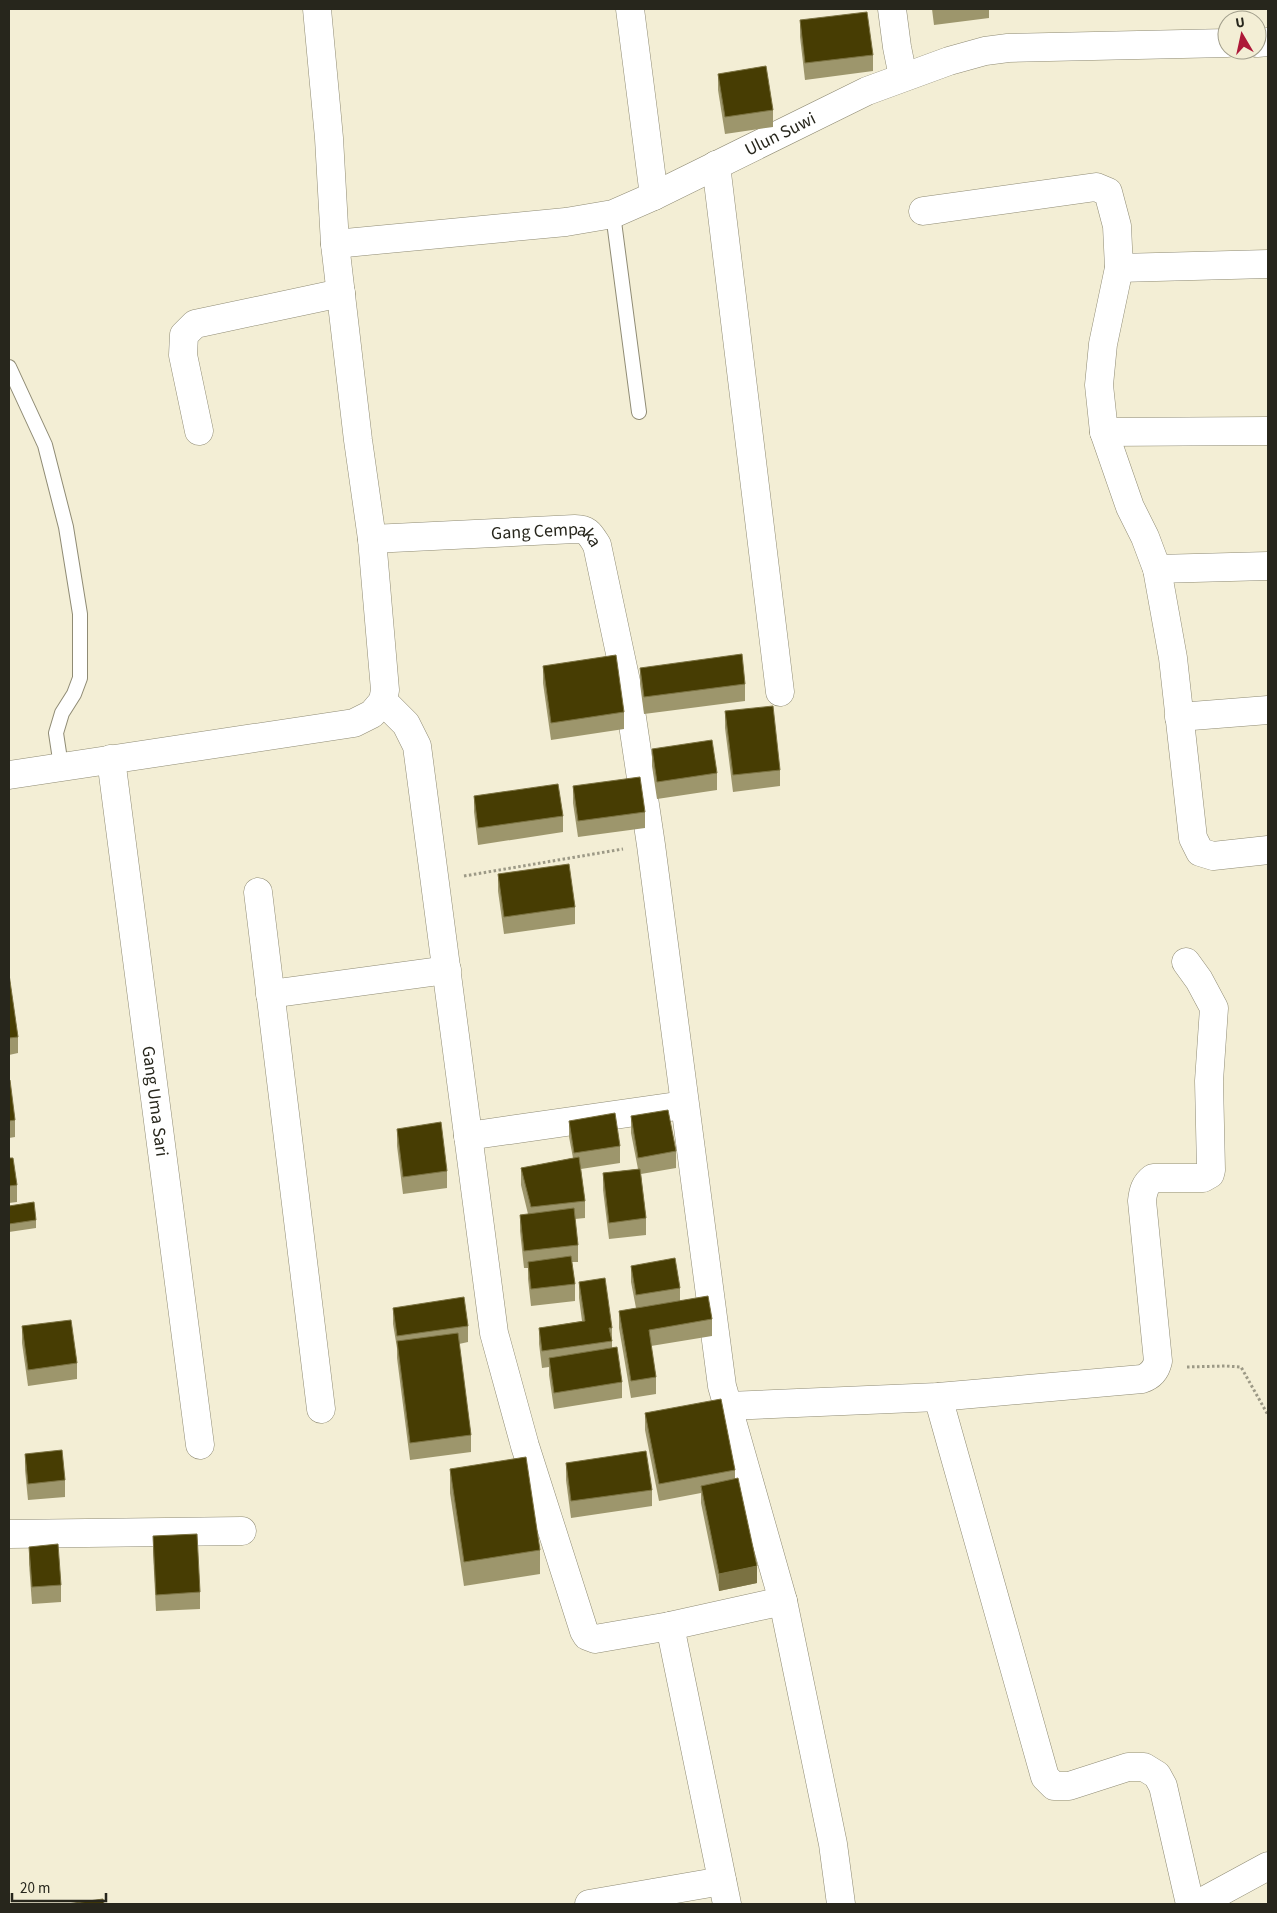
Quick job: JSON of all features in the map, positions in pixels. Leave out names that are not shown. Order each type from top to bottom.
[{"type":"street","points":[[9,775],[111,758],[354,723],[372,714],[383,701],[385,690],[372,539],[358,440],[335,244],[329,138],[317,9]]},
{"type":"street","points":[[630,9],[654,196]]},
{"type":"street","points":[[892,9],[896,47],[903,77]]},
{"type":"street","name":"Ulun Suwi","points":[[335,244],[566,222],[613,214],[654,196],[867,91],[949,61],[985,52],[1008,48],[1217,43]]},
{"type":"street","points":[[716,165],[780,692]]},
{"type":"street","points":[[922,211],[1096,187],[1108,192],[1117,226],[1119,268],[1103,344],[1099,385],[1104,432],[1130,507],[1146,537],[1157,569],[1173,658],[1193,838],[1200,852],[1213,856],[1268,850]]},
{"type":"street","points":[[1119,268],[1268,264]]},
{"type":"street","points":[[200,431],[183,355],[184,335],[195,324],[341,294]]},
{"type":"street","points":[[1104,432],[1268,431]]},
{"type":"street","name":"Gang Cempaka","points":[[372,539],[585,529],[590,533],[596,545],[628,692],[651,845]]},
{"type":"street","points":[[1157,569],[1268,566]]},
{"type":"street","points":[[383,701],[406,724],[417,746],[494,1333],[526,1446],[584,1631],[588,1636],[595,1639],[670,1626],[783,1601]]},
{"type":"street","points":[[1179,717],[1268,710]]},
{"type":"street","name":"Gang Uma Sari","points":[[111,758],[200,1445]]},
{"type":"street","points":[[651,845],[720,1374],[783,1601],[833,1844],[841,1904]]},
{"type":"street","points":[[258,892],[321,1409]]},
{"type":"street","points":[[728,1406],[938,1397],[1148,1377],[1156,1368],[1158,1361],[1142,1201],[1143,1192],[1147,1183],[1153,1178],[1203,1178],[1210,1174],[1211,1170],[1209,1081],[1214,1008],[1199,980],[1186,962]]},
{"type":"street","points":[[270,994],[447,970]]},
{"type":"street","points":[[468,1136],[684,1106]]},
{"type":"street","points":[[938,1397],[1045,1777],[1054,1786],[1069,1786],[1128,1767],[1144,1767],[1156,1775],[1163,1786],[1190,1904]]},
{"type":"street","points":[[9,1534],[242,1531]]},
{"type":"street","points":[[590,1904],[724,1893],[670,1626]]},
{"type":"street","points":[[1198,1904],[1268,1866]]},
{"type":"lane","points":[[613,214],[639,412]]},
{"type":"lane","points":[[9,367],[44,445],[66,527],[80,614],[80,678],[74,694],[62,713],[56,733],[61,766]]},
{"type":"path","points":[[435,880],[651,845]]},
{"type":"path","points":[[1156,1368],[1241,1367],[1268,1415]]},
{"type":"building","points":[[867,12],[873,55],[805,63],[800,20]]},
{"type":"building","points":[[766,66],[773,110],[725,117],[718,74]]},
{"type":"building","points":[[742,654],[745,684],[644,697],[640,668]]},
{"type":"building","points":[[616,655],[624,712],[551,723],[543,666]]},
{"type":"building","points":[[773,706],[780,770],[733,775],[725,711]]},
{"type":"building","points":[[712,740],[717,773],[657,782],[652,749]]},
{"type":"building","points":[[640,777],[645,812],[578,821],[573,786]]},
{"type":"building","points":[[558,784],[563,816],[478,828],[474,796]]},
{"type":"building","points":[[569,864],[575,907],[504,917],[498,874]]},
{"type":"building","points":[[9,974],[18,1037],[9,1038]]},
{"type":"building","points":[[9,1080],[15,1120],[9,1121]]},
{"type":"building","points":[[668,1110],[676,1151],[638,1158],[631,1116]]},
{"type":"building","points":[[615,1113],[620,1146],[574,1153],[569,1121]]},
{"type":"building","points":[[441,1122],[447,1171],[403,1177],[397,1129]]},
{"type":"building","points":[[579,1157],[585,1201],[531,1207],[521,1168]]},
{"type":"building","points":[[9,1158],[13,1158],[17,1185],[9,1186]]},
{"type":"building","points":[[640,1169],[646,1218],[609,1223],[603,1173]]},
{"type":"building","points":[[34,1202],[36,1220],[9,1224],[9,1206]]},
{"type":"building","points":[[574,1208],[578,1245],[524,1251],[520,1215]]},
{"type":"building","points":[[571,1256],[575,1284],[531,1289],[528,1262]]},
{"type":"building","points":[[675,1258],[680,1288],[636,1295],[631,1266]]},
{"type":"building","points":[[605,1278],[612,1328],[609,1328],[612,1341],[542,1351],[539,1328],[585,1321],[579,1282]]},
{"type":"building","points":[[708,1296],[712,1319],[649,1330],[656,1377],[631,1381],[619,1311]]},
{"type":"building","points":[[464,1297],[468,1326],[397,1336],[393,1308]]},
{"type":"building","points":[[71,1320],[77,1363],[28,1370],[22,1326]]},
{"type":"building","points":[[458,1333],[471,1435],[410,1443],[397,1341]]},
{"type":"building","points":[[617,1347],[622,1382],[554,1393],[549,1358]]},
{"type":"building","points":[[721,1399],[735,1470],[659,1484],[645,1413]]},
{"type":"building","points":[[62,1450],[65,1480],[28,1484],[25,1454]]},
{"type":"building","points":[[646,1451],[652,1490],[571,1501],[566,1463]]},
{"type":"building","points":[[526,1457],[540,1550],[464,1562],[450,1469]]},
{"type":"building","points":[[738,1478],[757,1566],[719,1574],[701,1486]]},
{"type":"building","points":[[197,1534],[200,1592],[156,1595],[153,1536]]},
{"type":"building","points":[[58,1544],[61,1585],[32,1587],[29,1547]]},
{"type":"building","points":[[103,1899],[104,1904],[67,1904]]}]
